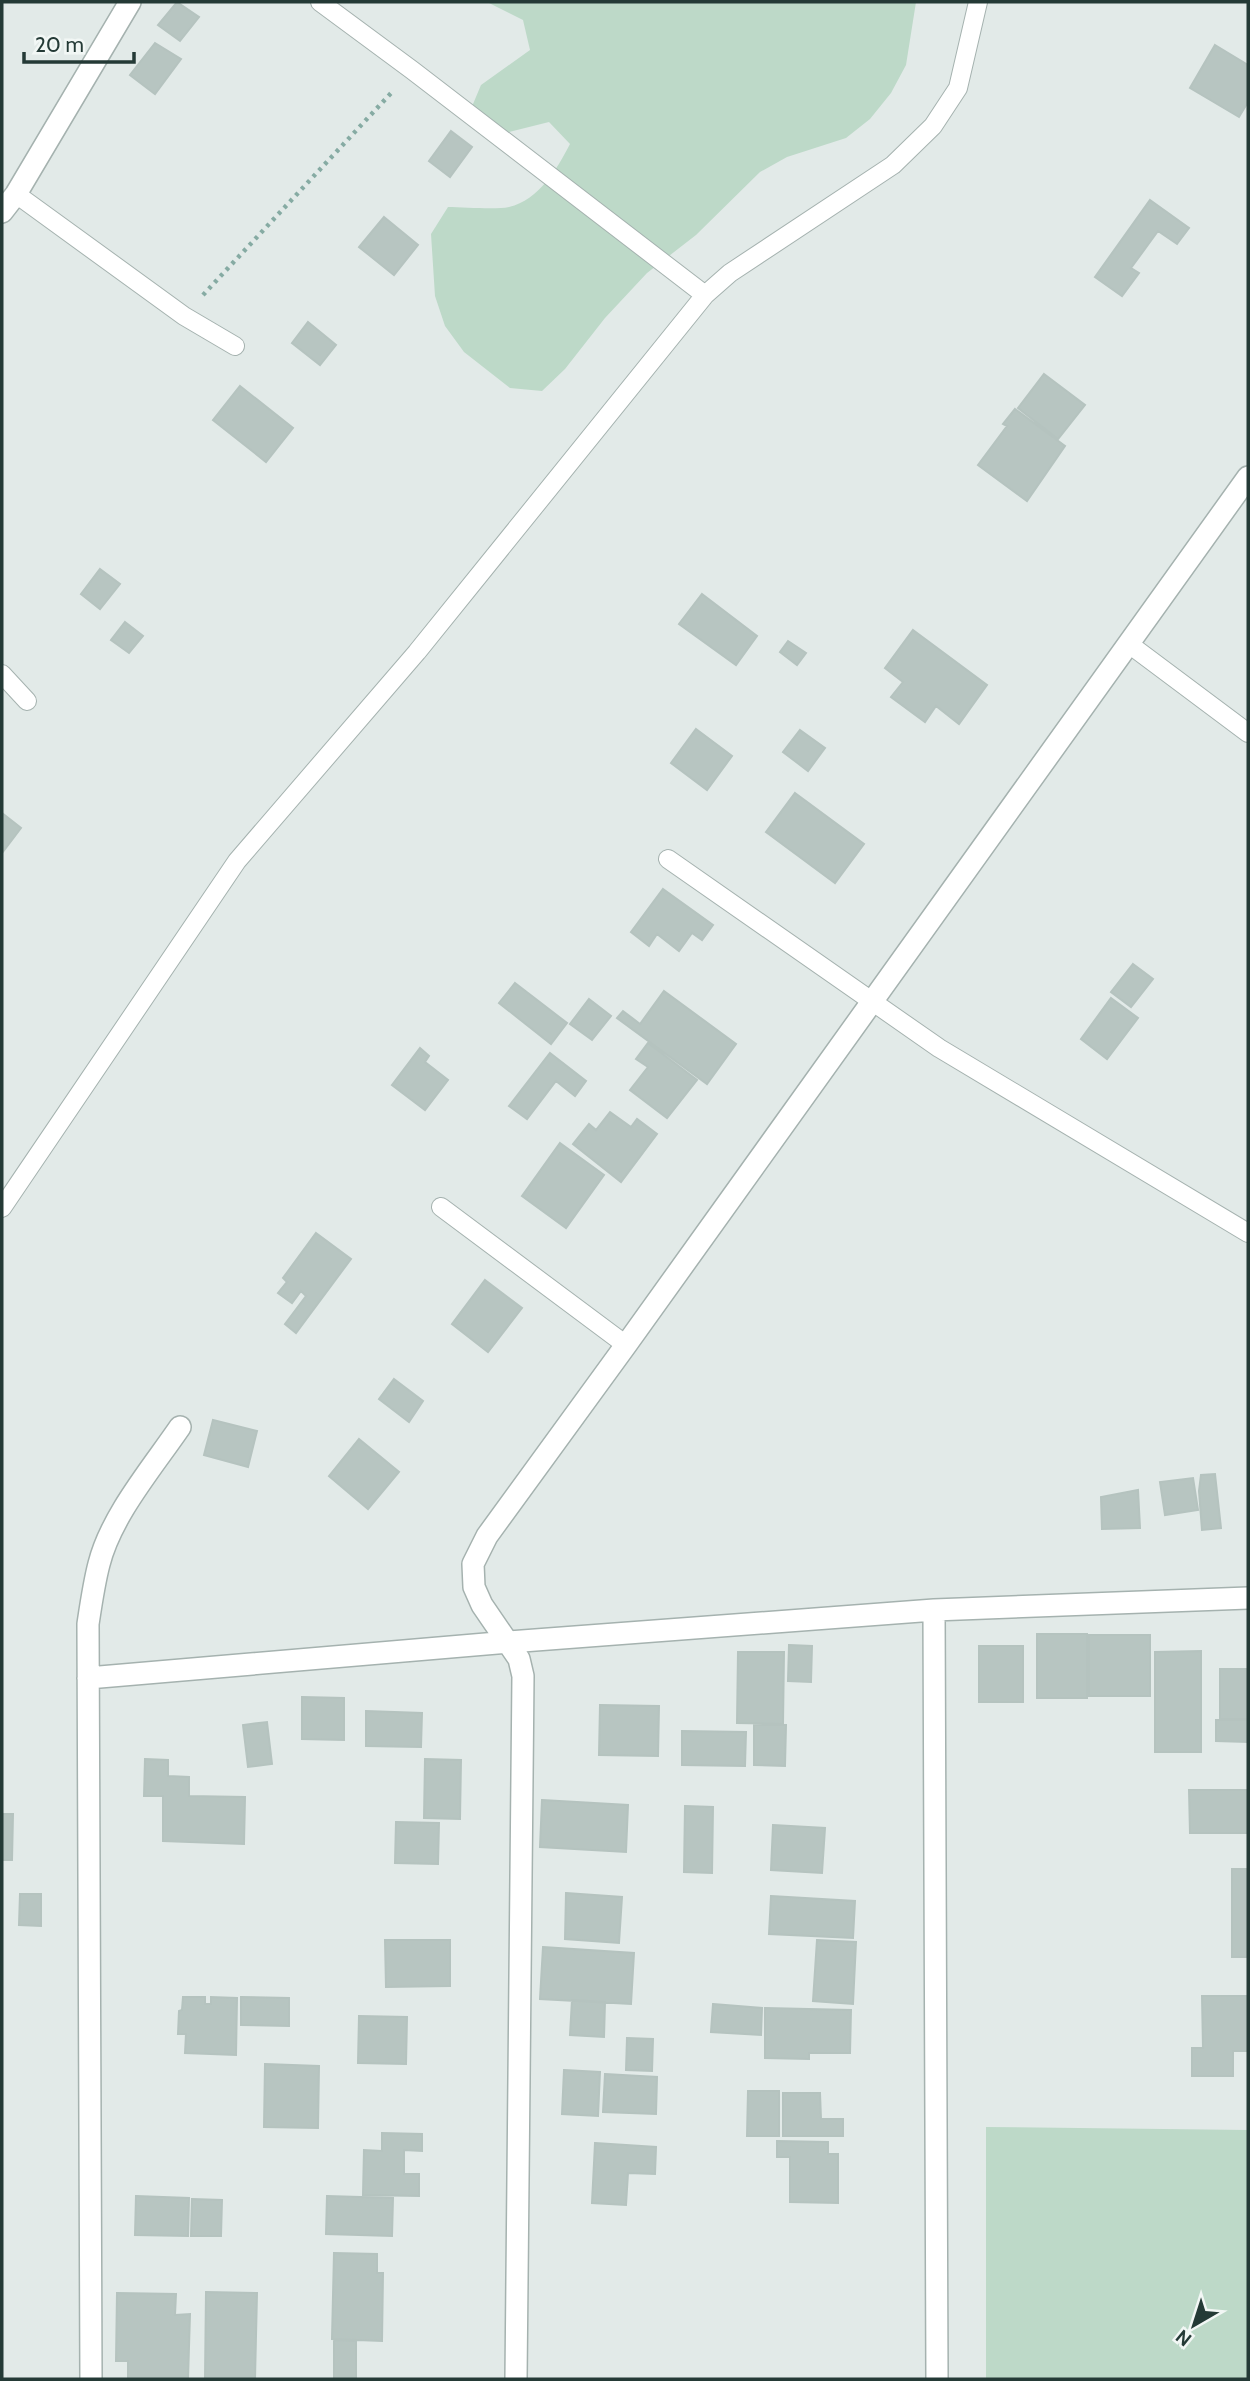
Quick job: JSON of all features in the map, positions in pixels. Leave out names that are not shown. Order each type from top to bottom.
[{"type":"street","points":[[2,212],[16,194],[130,2]]},
{"type":"street","points":[[516,2379],[523,1676],[519,1659],[482,1605],[474,1587],[473,1564],[487,1536],[1248,477]]},
{"type":"street","points":[[91,2379],[88,1623],[99,1562],[113,1529],[180,1427]]},
{"type":"street","points":[[88,1678],[509,1642],[933,1610],[1248,1598]]},
{"type":"street","points":[[933,1610],[937,2379]]},
{"type":"lane","points":[[320,2],[705,295]]},
{"type":"lane","points":[[2,1208],[237,861],[416,652],[705,295],[730,273],[893,165],[933,126],[958,88],[978,2]]},
{"type":"lane","points":[[16,194],[184,316],[235,346]]},
{"type":"lane","points":[[1129,644],[1248,733]]},
{"type":"lane","points":[[2,674],[27,701]]},
{"type":"lane","points":[[668,859],[939,1048],[1248,1233]]},
{"type":"lane","points":[[440,1208],[626,1345]]},
{"type":"path","points":[[184,316],[412,70]]},
{"type":"green space","points":[[487,2],[916,2],[906,65],[891,93],[870,119],[846,138],[787,157],[760,172],[696,235],[647,273],[605,318],[565,369],[542,391],[510,388],[464,352],[445,326],[435,296],[431,234],[448,207],[496,208],[520,203],[546,182],[570,144],[549,122],[489,137],[468,116],[481,85],[530,50],[523,20]]},
{"type":"green space","points":[[986,2127],[1248,2130],[1248,2379],[986,2379]]},
{"type":"building","points":[[177,2],[199,17],[180,41],[158,25]]},
{"type":"building","points":[[155,43],[181,59],[155,94],[130,75]]},
{"type":"building","points":[[1215,45],[1248,65],[1248,102],[1239,117],[1190,88]]},
{"type":"building","points":[[451,131],[472,147],[450,177],[429,161]]},
{"type":"building","points":[[1150,200],[1189,228],[1177,244],[1158,231],[1131,268],[1139,273],[1122,296],[1095,277]]},
{"type":"building","points":[[384,217],[418,245],[394,275],[359,247]]},
{"type":"building","points":[[308,322],[336,345],[320,365],[292,343]]},
{"type":"building","points":[[1044,374],[1085,405],[1058,439],[1018,408]]},
{"type":"building","points":[[240,386],[293,428],[266,462],[213,420]]},
{"type":"building","points":[[1015,409],[1065,446],[1027,501],[978,465],[1007,426],[1003,424]]},
{"type":"building","points":[[100,569],[120,584],[100,609],[81,594]]},
{"type":"building","points":[[702,594],[757,636],[736,665],[679,624]]},
{"type":"building","points":[[125,622],[143,636],[129,653],[111,640]]},
{"type":"building","points":[[913,630],[987,685],[959,724],[936,706],[925,722],[891,697],[903,682],[885,668]]},
{"type":"building","points":[[788,641],[806,653],[797,665],[780,652]]},
{"type":"building","points":[[696,729],[732,756],[707,790],[671,763]]},
{"type":"building","points":[[800,730],[825,748],[808,771],[783,752]]},
{"type":"building","points":[[795,793],[864,844],[835,883],[766,832]]},
{"type":"building","points":[[2,813],[21,828],[2,853]]},
{"type":"building","points":[[663,889],[713,925],[702,940],[692,933],[679,951],[657,934],[649,946],[631,932]]},
{"type":"building","points":[[1133,964],[1153,979],[1131,1007],[1111,992]]},
{"type":"building","points":[[515,983],[567,1023],[551,1044],[499,1003]]},
{"type":"building","points":[[664,991],[736,1044],[707,1084],[617,1018],[623,1011],[640,1024]]},
{"type":"building","points":[[1111,998],[1138,1018],[1107,1059],[1081,1039]]},
{"type":"building","points":[[589,999],[611,1016],[592,1040],[570,1024]]},
{"type":"building","points":[[648,1043],[697,1080],[667,1118],[630,1090],[648,1067],[636,1059]]},
{"type":"building","points":[[420,1048],[429,1056],[425,1062],[448,1080],[425,1110],[392,1085]]},
{"type":"building","points":[[550,1053],[586,1081],[575,1096],[556,1081],[527,1119],[509,1106]]},
{"type":"building","points":[[610,1112],[631,1127],[637,1119],[657,1134],[621,1182],[573,1144],[589,1124],[596,1130]]},
{"type":"building","points":[[560,1143],[604,1175],[566,1228],[522,1196]]},
{"type":"building","points":[[316,1233],[351,1259],[296,1333],[285,1324],[306,1296],[301,1291],[292,1303],[278,1293],[287,1282],[283,1278]]},
{"type":"building","points":[[485,1280],[522,1308],[488,1352],[452,1324]]},
{"type":"building","points":[[394,1379],[423,1401],[409,1422],[379,1399]]},
{"type":"building","points":[[213,1420],[257,1431],[248,1467],[204,1455]]},
{"type":"building","points":[[359,1439],[399,1472],[368,1509],[329,1476]]},
{"type":"building","points":[[1215,1474],[1221,1528],[1202,1530],[1199,1491],[1201,1475]]},
{"type":"building","points":[[1193,1478],[1198,1510],[1165,1515],[1160,1482]]},
{"type":"building","points":[[1138,1490],[1140,1528],[1102,1529],[1101,1497]]},
{"type":"building","points":[[1037,1634],[1087,1634],[1087,1698],[1037,1698]]},
{"type":"building","points":[[1089,1635],[1150,1635],[1150,1696],[1089,1696]]},
{"type":"building","points":[[789,1645],[812,1646],[811,1682],[788,1681]]},
{"type":"building","points":[[979,1646],[1023,1646],[1023,1702],[979,1702]]},
{"type":"building","points":[[1201,1651],[1201,1752],[1155,1752],[1155,1652]]},
{"type":"building","points":[[738,1652],[784,1652],[783,1724],[737,1723]]},
{"type":"building","points":[[1220,1669],[1248,1669],[1248,1719],[1220,1719]]},
{"type":"building","points":[[302,1697],[344,1698],[344,1740],[302,1739]]},
{"type":"building","points":[[600,1705],[659,1706],[658,1756],[599,1755]]},
{"type":"building","points":[[366,1711],[422,1713],[421,1747],[366,1746]]},
{"type":"building","points":[[1216,1720],[1248,1720],[1248,1742],[1216,1741]]},
{"type":"building","points":[[267,1722],[272,1764],[248,1767],[243,1725]]},
{"type":"building","points":[[754,1725],[786,1725],[785,1766],[754,1765]]},
{"type":"building","points":[[682,1731],[746,1732],[745,1766],[682,1765]]},
{"type":"building","points":[[145,1759],[168,1760],[168,1776],[189,1777],[189,1796],[245,1797],[244,1844],[163,1841],[163,1796],[144,1796]]},
{"type":"building","points":[[425,1759],[461,1760],[460,1819],[424,1818]]},
{"type":"building","points":[[1189,1790],[1248,1790],[1248,1833],[1190,1833]]},
{"type":"building","points":[[542,1800],[628,1805],[626,1852],[540,1847]]},
{"type":"building","points":[[685,1806],[713,1807],[712,1873],[684,1872]]},
{"type":"building","points":[[2,1814],[13,1814],[12,1860],[2,1860]]},
{"type":"building","points":[[396,1822],[439,1823],[438,1864],[395,1863]]},
{"type":"building","points":[[773,1825],[825,1828],[822,1873],[771,1870]]},
{"type":"building","points":[[1232,1869],[1248,1869],[1248,1957],[1232,1957]]},
{"type":"building","points":[[566,1893],[622,1897],[619,1943],[565,1939]]},
{"type":"building","points":[[20,1894],[41,1894],[41,1926],[19,1925]]},
{"type":"building","points":[[771,1896],[855,1901],[853,1938],[769,1934]]},
{"type":"building","points":[[385,1940],[450,1940],[450,1986],[386,1987]]},
{"type":"building","points":[[817,1940],[856,1942],[853,2004],[813,2001]]},
{"type":"building","points":[[543,1947],[634,1953],[631,2004],[540,1999]]},
{"type":"building","points":[[1202,1996],[1248,1996],[1248,2051],[1233,2051],[1233,2076],[1192,2076],[1192,2048],[1203,2048]]},
{"type":"building","points":[[183,1997],[205,1997],[205,2004],[211,2004],[211,1997],[237,1998],[236,2055],[185,2053],[186,2034],[178,2034]]},
{"type":"building","points":[[241,1997],[289,1998],[289,2026],[241,2025]]},
{"type":"building","points":[[572,2000],[605,2002],[604,2037],[570,2035]]},
{"type":"building","points":[[713,2004],[762,2008],[761,2035],[711,2032]]},
{"type":"building","points":[[765,2008],[851,2010],[850,2053],[809,2053],[809,2059],[765,2058]]},
{"type":"building","points":[[359,2016],[407,2017],[406,2064],[358,2063]]},
{"type":"building","points":[[627,2038],[653,2039],[652,2071],[626,2070]]},
{"type":"building","points":[[265,2064],[319,2066],[318,2128],[264,2127]]},
{"type":"building","points":[[564,2070],[600,2072],[598,2116],[562,2114]]},
{"type":"building","points":[[605,2074],[657,2077],[656,2114],[603,2112]]},
{"type":"building","points":[[748,2091],[779,2091],[779,2136],[747,2136]]},
{"type":"building","points":[[783,2093],[820,2093],[821,2119],[843,2119],[843,2136],[783,2136]]},
{"type":"building","points":[[382,2133],[422,2134],[422,2151],[404,2150],[404,2174],[419,2174],[419,2196],[363,2195],[364,2150],[382,2151]]},
{"type":"building","points":[[777,2141],[828,2142],[828,2154],[838,2154],[838,2203],[790,2202],[790,2157],[777,2157]]},
{"type":"building","points":[[595,2143],[656,2147],[655,2174],[628,2173],[626,2205],[592,2203]]},
{"type":"building","points":[[136,2196],[189,2198],[188,2236],[135,2235]]},
{"type":"building","points":[[327,2196],[393,2198],[392,2236],[326,2234]]},
{"type":"building","points":[[192,2199],[222,2200],[221,2236],[191,2236]]},
{"type":"building","points":[[334,2253],[377,2254],[377,2273],[383,2273],[382,2341],[332,2339]]},
{"type":"building","points":[[206,2292],[257,2293],[255,2379],[205,2379]]},
{"type":"building","points":[[117,2293],[176,2294],[175,2315],[190,2314],[188,2379],[128,2379],[128,2361],[116,2361]]},
{"type":"building","points":[[334,2340],[356,2341],[356,2379],[334,2379]]}]
